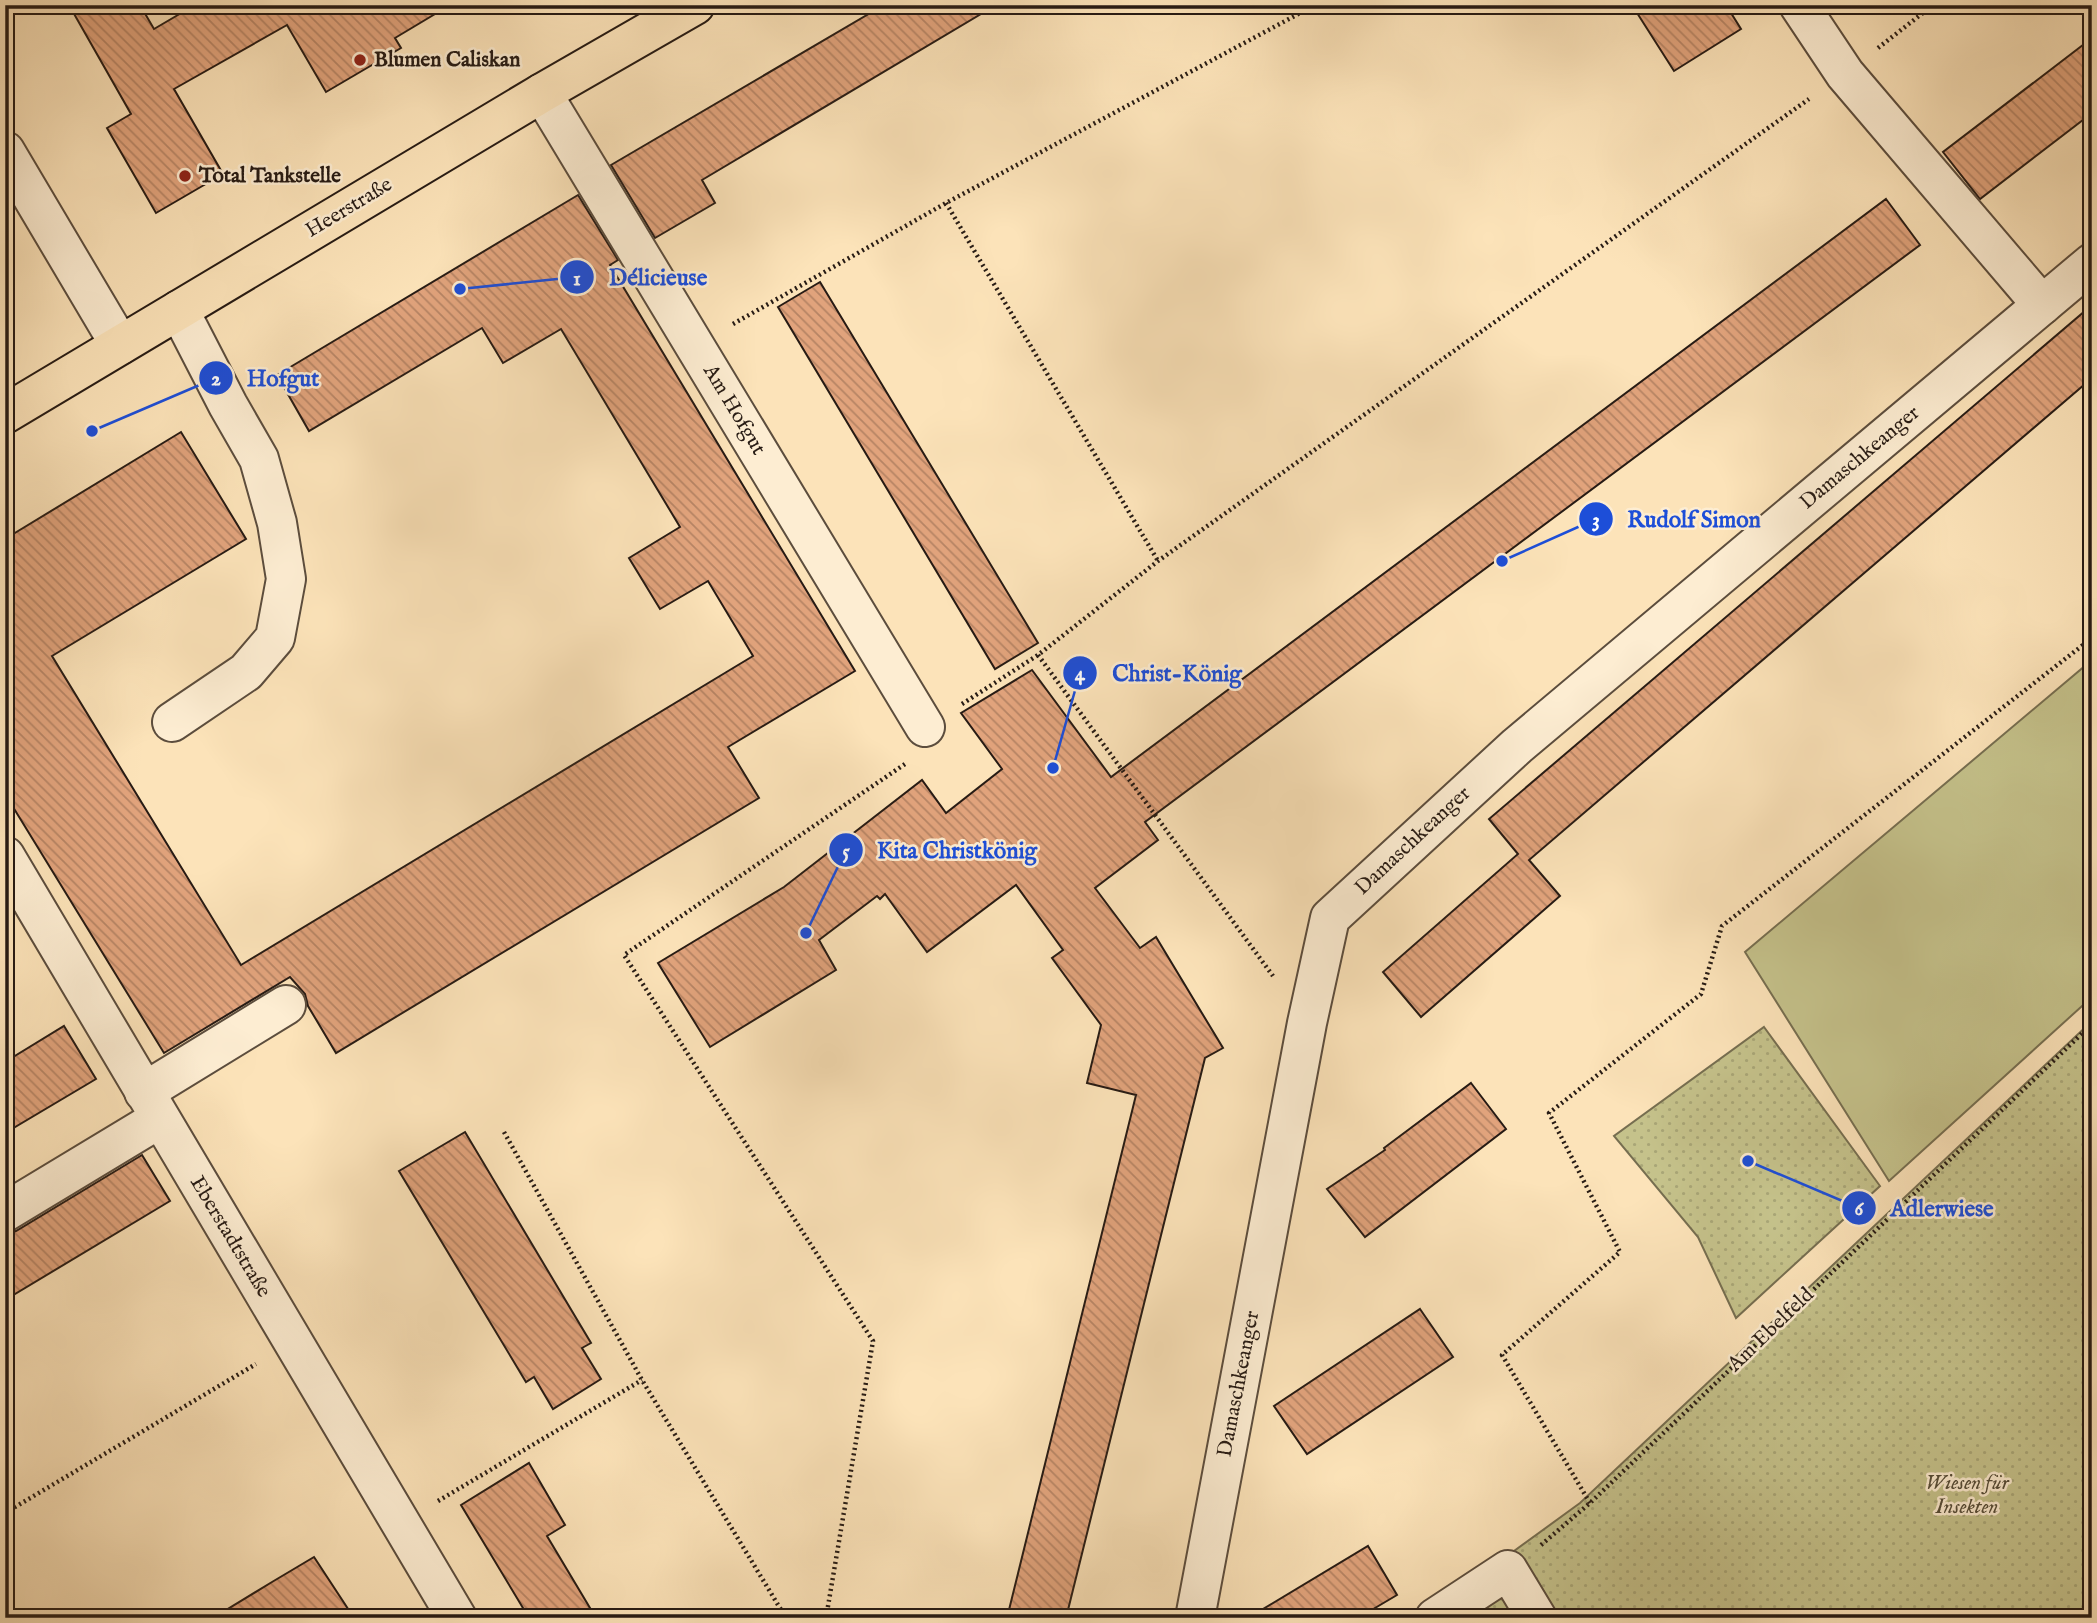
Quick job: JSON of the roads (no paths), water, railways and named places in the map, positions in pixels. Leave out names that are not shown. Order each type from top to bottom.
[{"type":"main road","name":"Heerstraße","points":[[5,414],[542,93],[695,5]]},
{"type":"street","points":[[1799,5],[1845,74],[2042,305]]},
{"type":"street","name":"Am Hofgut","points":[[542,93],[925,727]]},
{"type":"street","points":[[5,150],[121,345]]},
{"type":"street","name":"Damaschkeanger","points":[[1195,1618],[1307,1023],[1330,918],[1517,746],[2092,262]]},
{"type":"street","points":[[172,722],[246,672],[275,638],[286,579],[277,523],[259,459],[180,310]]},
{"type":"street","name":"Eberstadtstraße","points":[[5,856],[401,1523],[453,1617]]},
{"type":"street","points":[[5,1212],[286,1005]]},
{"type":"street","points":[[1434,1618],[1508,1570],[1537,1618]]},
{"type":"place","name":"Blumen Caliskan","points":[[360,60]]},
{"type":"place","name":"Total Tankstelle","points":[[185,176]]},
{"type":"place","name":"Délicieuse","points":[[460,289]]},
{"type":"place","name":"Hofgut","points":[[92,431]]},
{"type":"place","name":"Rudolf Simon","points":[[1502,561]]},
{"type":"place","name":"Christ-König","points":[[1053,768]]},
{"type":"place","name":"Kita Christkönig","points":[[806,933]]},
{"type":"place","name":"Adlerwiese","points":[[1748,1161]]},
{"type":"park label","name":"Wiesen für Insekten","points":[[1967,1495]]}]
